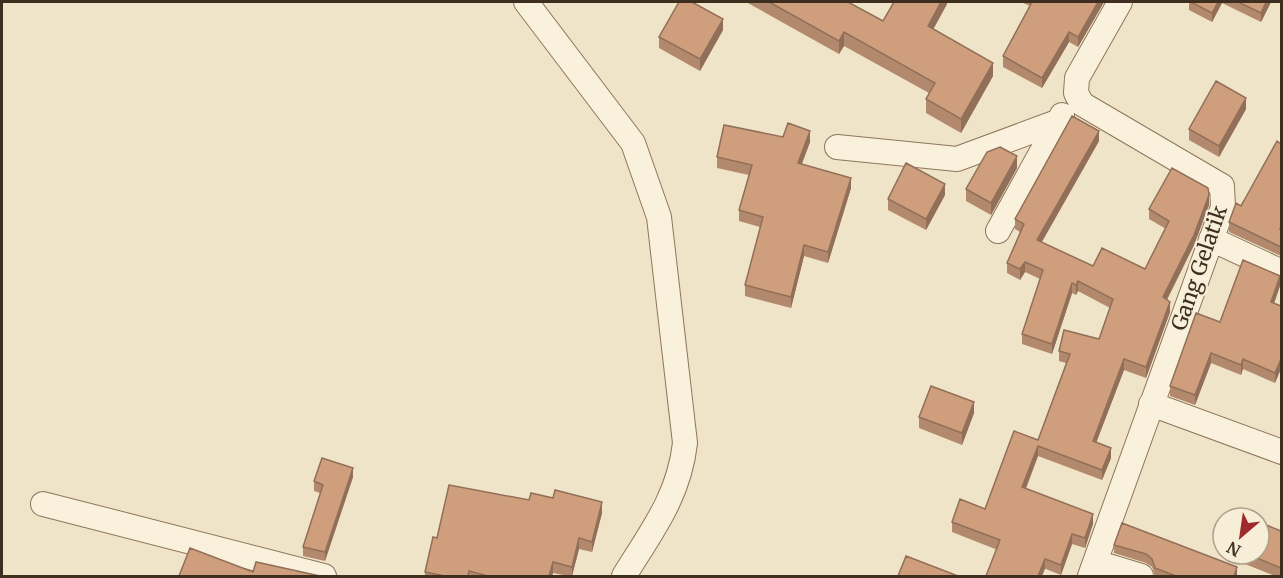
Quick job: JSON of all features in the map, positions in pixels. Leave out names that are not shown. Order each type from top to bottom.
[{"type":"street","points":[[526,2],[633,143],[659,217],[685,443],[682,470],[673,497],[624,576]]},
{"type":"street","points":[[998,231],[1057,122],[1076,93],[1077,78],[1120,2]]},
{"type":"street","name":"Gang Gelatik","points":[[1076,93],[1082,104],[1222,186],[1223,207],[1092,569]]},
{"type":"street","points":[[837,147],[957,159],[1057,122]]},
{"type":"street","points":[[1211,239],[1281,272]]},
{"type":"street","points":[[1151,404],[1281,452]]},
{"type":"street","points":[[43,504],[324,576]]},
{"type":"street","points":[[1092,569],[1141,576]]},
{"type":"building","points":[[679,2],[692,2],[723,19],[700,59],[659,37]]},
{"type":"building","points":[[769,2],[848,2],[883,21],[894,2],[941,2],[928,26],[993,63],[961,119],[926,99],[935,83],[844,32],[839,41]]},
{"type":"building","points":[[1032,2],[1098,2],[1078,37],[1069,32],[1042,78],[1003,56]]},
{"type":"building","points":[[1191,2],[1218,2],[1212,13]]},
{"type":"building","points":[[1238,2],[1266,2],[1261,13]]},
{"type":"building","points":[[1216,81],[1246,98],[1219,146],[1189,129]]},
{"type":"building","points":[[1072,116],[1099,131],[1037,240],[1093,266],[1102,248],[1145,269],[1169,221],[1149,209],[1172,168],[1208,188],[1209,195],[1194,235],[1163,297],[1170,302],[1146,367],[1124,359],[1093,441],[1111,448],[1102,470],[1038,446],[1022,487],[1093,514],[1085,538],[1072,534],[1061,565],[1045,559],[1038,576],[986,576],[1000,540],[952,522],[960,499],[985,509],[1014,431],[1038,440],[1070,354],[1059,351],[1064,330],[1099,339],[1113,299],[1078,281],[1076,285],[1072,283],[1052,344],[1022,334],[1043,270],[1025,262],[1020,269],[1007,263],[1024,224],[1015,219]]},
{"type":"building","points":[[788,123],[810,131],[798,163],[851,178],[828,252],[804,245],[791,297],[745,285],[763,217],[739,210],[752,165],[717,157],[724,125],[783,137]]},
{"type":"building","points":[[1277,141],[1281,144],[1281,247],[1229,222],[1236,203],[1241,206]]},
{"type":"building","points":[[1000,147],[1017,156],[991,203],[966,189],[987,152]]},
{"type":"building","points":[[906,163],[945,184],[926,219],[888,199]]},
{"type":"building","points":[[1243,260],[1280,276],[1271,302],[1281,306],[1281,359],[1275,373],[1243,359],[1241,365],[1211,353],[1195,395],[1170,386],[1196,313],[1220,322]]},
{"type":"building","points":[[931,386],[974,402],[962,433],[919,417]]},
{"type":"building","points":[[322,458],[353,468],[325,552],[303,547],[323,485],[314,481]]},
{"type":"building","points":[[449,485],[529,500],[531,493],[553,498],[555,490],[602,502],[592,542],[579,538],[572,567],[553,562],[549,576],[488,576],[469,571],[468,576],[445,576],[425,572],[433,537],[437,538]]},
{"type":"building","points":[[1122,523],[1211,557],[1211,566],[1237,567],[1234,576],[1176,576],[1155,568],[1152,559],[1146,554],[1114,545]]},
{"type":"building","points":[[1271,527],[1281,531],[1281,568],[1271,564]]},
{"type":"building","points":[[190,548],[253,572],[256,562],[320,576],[179,576]]},
{"type":"building","points":[[906,556],[958,576],[898,576]]}]
